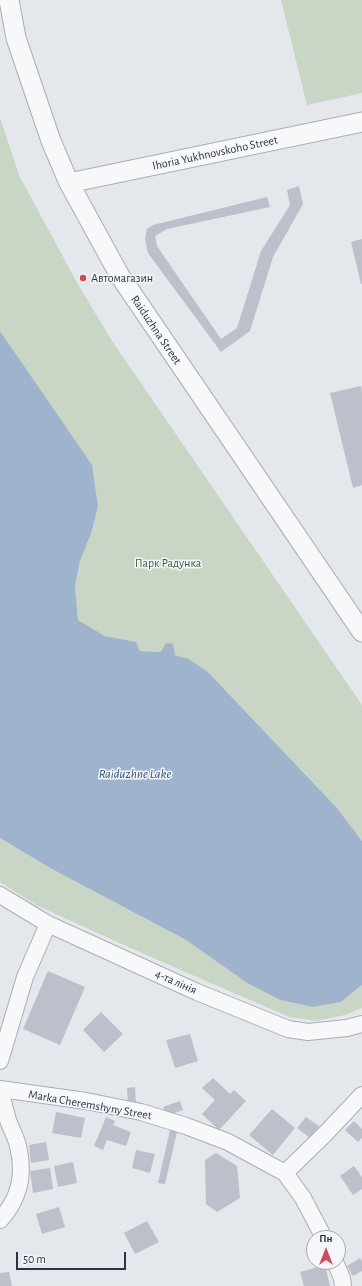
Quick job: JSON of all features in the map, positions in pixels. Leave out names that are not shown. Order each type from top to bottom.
[{"type":"street","name":"Raiduzhna Street","points":[[9,0],[16,38],[51,142],[69,184],[120,276],[362,632]]},
{"type":"street","name":"Ihoria Yukhnovskoho Street","points":[[69,184],[362,122]]},
{"type":"street","name":"4-та лінія","points":[[0,895],[48,924],[197,992],[288,1029],[308,1032],[347,1028],[362,1024]]},
{"type":"street","points":[[0,1061],[25,977],[48,924]]},
{"type":"street","points":[[0,1090],[7,1118],[18,1145],[21,1170],[20,1187],[12,1205],[0,1220]]},
{"type":"street","name":"Marka Cheremshyny Street","points":[[0,1090],[86,1102],[141,1112],[186,1126],[228,1142],[285,1173],[303,1198],[320,1230]]},
{"type":"street","points":[[285,1173],[362,1095]]},
{"type":"street","points":[[338,1270],[342,1278],[343,1286]]},
{"type":"green space","points":[[281,0],[362,0],[362,93],[307,105]]},
{"type":"green space","name":"Парк Радунка","points":[[0,118],[19,175],[76,281],[112,341],[362,705],[362,841],[337,808],[208,672],[189,659],[162,652],[140,651],[135,642],[105,636],[78,620],[75,586],[80,561],[91,534],[98,507],[31,378],[0,331]]},
{"type":"green space","points":[[0,838],[50,868],[186,940],[247,983],[280,1000],[313,1007],[341,1002],[362,985],[362,1008],[345,1015],[316,1021],[289,1017],[36,905],[0,882]]},
{"type":"water","name":"Raiduzhne Lake","points":[[0,331],[92,465],[98,507],[91,534],[80,561],[75,586],[78,620],[105,636],[136,642],[140,651],[161,652],[166,643],[173,644],[175,655],[189,659],[208,672],[337,808],[362,841],[362,985],[341,1002],[313,1007],[280,1000],[247,983],[186,940],[50,868],[0,838]]},
{"type":"building","points":[[299,186],[303,204],[273,257],[250,331],[221,352],[148,253],[145,239],[147,229],[153,225],[267,197],[270,207],[167,229],[155,236],[157,246],[221,339],[237,328],[261,251],[290,205],[287,190]]},
{"type":"building","points":[[362,239],[362,284],[361,284],[351,242]]},
{"type":"building","points":[[361,386],[362,485],[353,488],[330,393]]},
{"type":"building","points":[[48,971],[85,987],[60,1045],[23,1029]]},
{"type":"building","points":[[101,1012],[123,1034],[104,1052],[83,1030]]},
{"type":"building","points":[[190,1034],[198,1061],[175,1068],[166,1040]]},
{"type":"building","points":[[213,1078],[230,1094],[234,1090],[246,1101],[219,1130],[202,1114],[215,1100],[202,1088]]},
{"type":"building","points":[[135,1087],[136,1103],[128,1104],[127,1088]]},
{"type":"building","points":[[180,1101],[183,1110],[167,1116],[163,1107]]},
{"type":"building","points":[[272,1109],[295,1128],[273,1155],[249,1135]]},
{"type":"building","points":[[56,1112],[85,1118],[81,1138],[52,1133]]},
{"type":"building","points":[[106,1117],[115,1121],[113,1125],[131,1132],[126,1146],[107,1140],[103,1150],[94,1146]]},
{"type":"building","points":[[306,1117],[319,1126],[310,1138],[297,1128]]},
{"type":"building","points":[[354,1121],[362,1129],[362,1138],[358,1142],[345,1130]]},
{"type":"building","points":[[170,1130],[177,1132],[165,1184],[158,1183]]},
{"type":"building","points":[[46,1142],[49,1160],[31,1163],[29,1145]]},
{"type":"building","points":[[136,1150],[155,1154],[150,1173],[132,1168]]},
{"type":"building","points":[[216,1153],[237,1166],[240,1198],[217,1212],[206,1204],[205,1160]]},
{"type":"building","points":[[73,1162],[77,1183],[58,1187],[54,1166]]},
{"type":"building","points":[[354,1166],[362,1177],[362,1189],[353,1195],[340,1176]]},
{"type":"building","points":[[50,1168],[53,1189],[33,1193],[30,1171]]},
{"type":"building","points":[[59,1207],[65,1227],[42,1234],[36,1214]]},
{"type":"building","points":[[147,1221],[159,1242],[135,1254],[124,1233]]},
{"type":"building","points":[[360,1258],[362,1261],[362,1271],[353,1276],[347,1266]]},
{"type":"building","points":[[307,1270],[326,1270],[330,1286],[304,1286],[300,1272]]},
{"type":"building","points":[[9,1272],[12,1286],[0,1286],[0,1273]]},
{"type":"place","name":"Автомагазин","points":[[83,278]]}]
